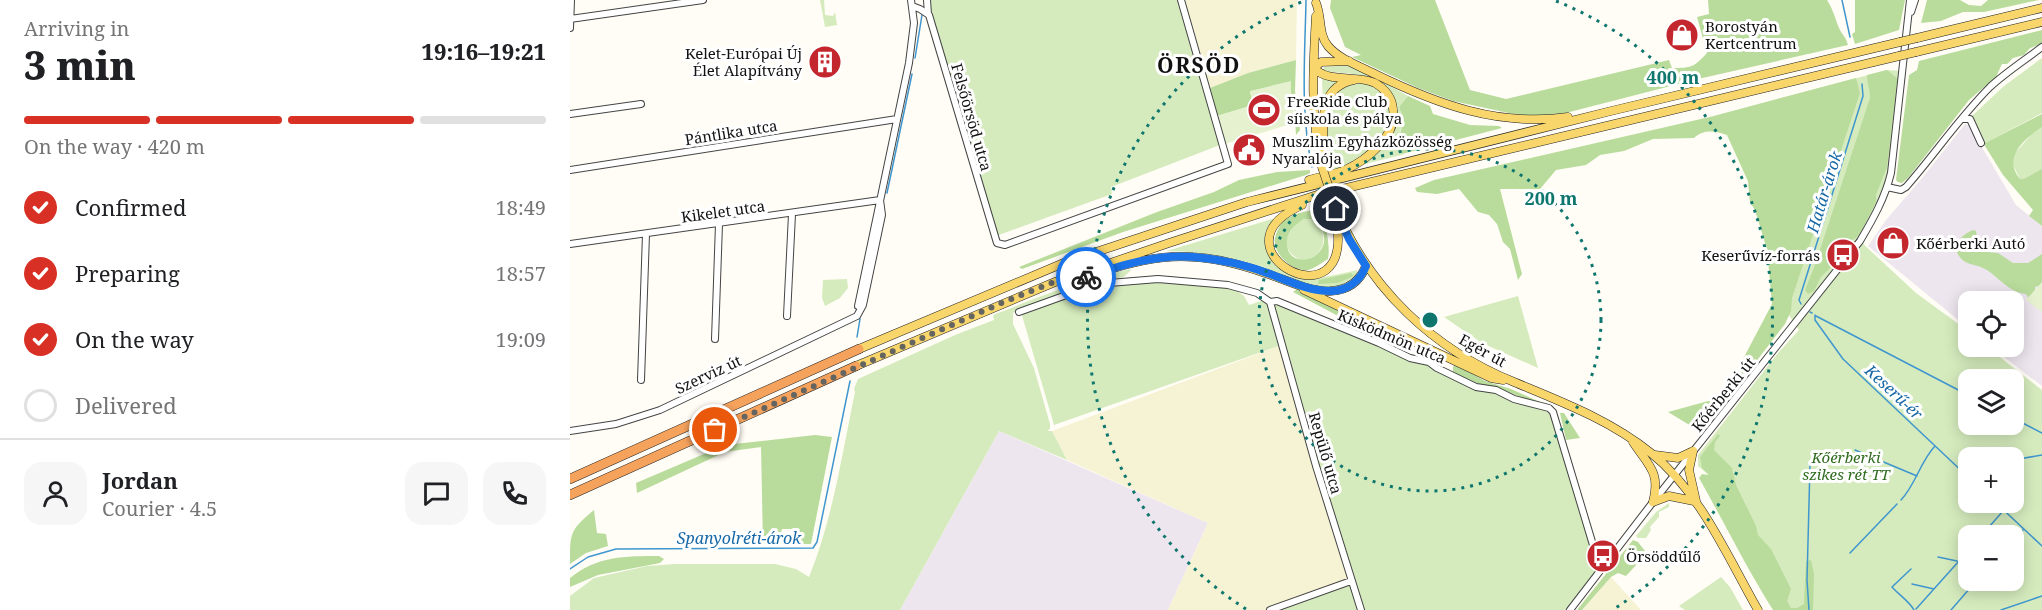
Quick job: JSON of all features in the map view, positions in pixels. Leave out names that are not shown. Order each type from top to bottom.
[{"type":"highway","points":[[570,479],[859,349]]},
{"type":"highway","points":[[570,495],[856,366]]},
{"type":"main road","points":[[1316,2],[1320,11],[1324,41],[1335,53],[1433,101],[1480,115],[1529,120],[1557,119],[1611,111]]},
{"type":"main road","name":"Egér út","points":[[1316,2],[1314,69],[1316,134],[1322,167],[1349,239],[1366,266],[1394,301],[1429,333],[1471,361],[1512,382],[1583,411],[1630,438],[1653,455],[1696,502],[1758,610]]},
{"type":"main road","points":[[859,349],[1066,262],[1173,225],[1287,191],[2042,8]]},
{"type":"main road","points":[[856,366],[1054,282],[1317,195],[2042,22]]},
{"type":"main road","points":[[1287,191],[1306,181],[1349,168],[1379,145],[1388,135],[1394,116],[1389,97],[1375,83],[1323,75],[1314,69],[1321,62],[1349,61]]},
{"type":"main road","points":[[1322,167],[1327,102],[1334,89],[1348,81],[1355,80]]},
{"type":"main road","points":[[1317,195],[1283,214],[1270,234],[1275,258],[1282,266],[1292,273],[1306,276],[1318,274],[1331,265],[1339,248],[1336,209]]},
{"type":"main road","points":[[1054,282],[1076,280],[1121,264],[1151,259],[1194,257],[1236,264],[1321,291],[1337,291],[1358,280],[1366,266]]},
{"type":"main road","points":[[1278,277],[1491,378],[1512,382]]},
{"type":"main road","points":[[1630,438],[1654,470],[1657,486],[1653,502]]},
{"type":"main road","points":[[1653,455],[1678,458],[1693,451]]},
{"type":"main road","points":[[1653,502],[1669,495],[1696,502],[1689,470],[1693,451]]},
{"type":"street","points":[[570,28],[571,0]]},
{"type":"street","points":[[570,19],[704,0]]},
{"type":"street","name":"Felsőörsöd utca","points":[[927,0],[925,12],[997,243],[1005,245],[1228,164],[1181,0]]},
{"type":"street","name":"Kőérberki út","points":[[1570,610],[1860,241],[1871,223],[1887,187],[1894,149],[1910,0]]},
{"type":"street","name":"Kőérberki út","points":[[1908,24],[1914,0]]},
{"type":"street","points":[[912,3],[925,12]]},
{"type":"street","points":[[880,200],[912,36],[914,23],[912,3]]},
{"type":"street","points":[[1887,187],[1901,190],[1906,187],[1939,149],[1959,120],[1992,86],[2042,47]]},
{"type":"street","points":[[570,114],[641,104]]},
{"type":"street","name":"Pántlika utca","points":[[570,170],[897,119]]},
{"type":"street","points":[[1959,120],[1970,119],[1981,143]]},
{"type":"street","name":"Kikelet utca","points":[[570,244],[880,200]]},
{"type":"street","name":"Szerviz út","points":[[570,431],[616,424],[660,410],[857,316],[862,305],[882,215],[880,200]]},
{"type":"street","points":[[787,316],[792,214]]},
{"type":"street","points":[[715,339],[719,224]]},
{"type":"street","points":[[642,380],[646,234]]},
{"type":"street","points":[[1019,312],[1097,284],[1158,279],[1228,285],[1257,293],[1270,302]]},
{"type":"street","name":"Kisködmön utca","points":[[1270,302],[1277,301],[1410,358],[1428,362],[1476,387],[1496,390],[1514,399],[1535,404],[1553,412],[1596,555],[1602,567]]},
{"type":"street","name":"Repülő utca","points":[[1270,302],[1316,466],[1361,610]]},
{"type":"street","points":[[1270,610],[1351,580]]},
{"type":"shaded area","points":[[1185,0],[1297,0],[1296,60],[1248,73],[1210,88]]},
{"type":"shaded area","points":[[1965,124],[1969,125],[2016,205],[2042,226],[2042,386],[2024,372],[2024,369],[2020,369],[2004,357],[2024,357],[2024,291],[1958,291],[1958,320],[1868,246],[1886,220]]},
{"type":"shaded area","points":[[1281,345],[1351,581],[1270,610],[1168,610],[1208,523],[1067,460],[1052,431]]},
{"type":"shaded area","points":[[999,431],[1208,523],[1168,610],[900,610]]},
{"type":"shaded area","points":[[1611,577],[1641,610],[1582,610]]},
{"type":"green space","points":[[820,0],[824,0],[825,15],[833,16],[835,12],[837,25],[825,27]]},
{"type":"green space","points":[[926,0],[1179,0],[1220,145],[1111,187],[1112,194],[996,236],[925,8]]},
{"type":"green space","points":[[1331,0],[1435,0],[1470,90],[1506,99],[1669,60],[1672,68],[1692,66],[1707,53],[1697,17],[1709,14],[1708,0],[1827,0],[1848,45],[1698,79],[1554,116],[1518,115],[1453,101],[1418,88],[1352,57],[1361,55],[1345,47],[1330,8]]},
{"type":"green space","points":[[1855,0],[1905,0],[1899,30],[1855,44],[1852,34],[1855,32]]},
{"type":"green space","points":[[1927,0],[1960,0],[1969,5],[1981,6],[1988,0],[2039,0],[1984,12],[1963,12],[1941,21],[1921,23]]},
{"type":"green space","points":[[2042,30],[2042,44],[2030,48],[2024,55],[2013,58],[2007,64],[2002,64],[1996,77],[1969,100],[1908,178],[1902,183],[1898,182],[1896,180],[1909,75],[1917,70],[1919,61]]},
{"type":"green space","points":[[2042,58],[2042,113],[1985,143],[1972,116],[2004,86]]},
{"type":"green space","points":[[1296,60],[1295,91],[1300,130],[1296,135],[1294,105],[1291,102],[1290,90],[1250,92],[1254,105],[1217,116],[1210,88],[1248,73]]},
{"type":"green space","points":[[1345,65],[1366,72],[1408,96],[1399,107],[1404,121],[1395,146],[1395,149],[1405,154],[1361,165],[1391,136],[1396,126],[1398,107],[1390,91],[1374,80],[1359,75],[1323,70],[1324,67]]},
{"type":"green space","name":"Kőérberki szikes rét TT","points":[[1887,70],[1903,71],[1887,187],[1860,241],[1916,293],[1958,324],[1958,357],[2000,357],[2015,369],[1958,369],[1958,435],[2024,435],[2024,376],[2042,390],[2042,610],[1784,610],[1710,476],[1698,466],[1698,455],[1778,353],[1799,330],[1772,290],[1767,249],[1755,210],[1750,202],[1748,181],[1727,135],[1715,131],[1714,116]]},
{"type":"green space","points":[[1887,70],[1897,78],[1897,81],[1887,167],[1876,195],[1876,202],[1862,230],[1856,238],[1850,241],[1837,261],[1821,277],[1814,291],[1808,294],[1805,290],[1870,98],[1867,75]]},
{"type":"green space","points":[[1322,78],[1342,80],[1332,87],[1323,104]]},
{"type":"green space","points":[[1856,78],[1860,93],[1792,298],[1791,311],[1785,324],[1718,411],[1696,429],[1668,412],[1723,397],[1772,304],[1767,249],[1755,210],[1750,202],[1748,181],[1727,135],[1710,132],[1702,133],[1694,138],[1653,139],[1624,151],[1600,155],[1586,165],[1556,170],[1540,189],[1500,189],[1522,274],[1518,280],[1510,249],[1503,242],[1497,224],[1489,215],[1478,212],[1459,189],[1437,194],[1417,192],[1415,188],[1434,180],[1714,116]]},
{"type":"green space","name":"FreeRide Club síiskola és pálya","points":[[1291,81],[1294,123],[1225,144],[1217,116],[1253,105],[1250,91]]},
{"type":"green space","points":[[1354,82],[1380,89],[1390,108],[1389,124],[1378,142],[1371,148],[1332,170],[1326,129],[1328,107],[1337,91]]},
{"type":"green space","points":[[1408,96],[1430,106],[1433,114],[1470,125],[1502,128],[1402,154],[1395,149],[1404,121],[1399,107]]},
{"type":"green space","points":[[2042,114],[2042,127],[2022,143],[2014,156],[2013,163],[2020,179],[2042,169],[2042,226],[2029,216],[2033,210],[2003,175],[1985,143]]},
{"type":"green space","points":[[2042,127],[2042,169],[2029,180],[2020,179],[2013,165],[2013,155],[2032,134]]},
{"type":"green space","points":[[1310,170],[1310,173],[1306,175],[1123,232],[1022,269],[1019,267],[1214,192],[1239,180],[1277,172]]},
{"type":"green space","points":[[1317,209],[1326,212],[1328,259],[1308,270],[1290,265],[1280,255],[1275,244],[1276,234],[1283,220]],"holes":[[[1304,219],[1318,222],[1324,235],[1323,245],[1318,253],[1302,260],[1294,257],[1288,251],[1287,240],[1295,225]]]},
{"type":"green space","points":[[1275,218],[1269,235],[1268,250],[1273,263],[1279,268],[1304,278],[1326,277],[1357,270],[1357,275],[1338,286],[1324,288],[1232,258],[1167,251]]},
{"type":"green space","points":[[1304,219],[1318,222],[1323,241],[1319,252],[1308,259],[1301,260],[1289,251],[1287,240],[1292,228]]},
{"type":"green space","points":[[1976,231],[1979,249],[1998,253],[2013,263],[2028,263],[2042,254],[2042,285],[2035,287],[2035,292],[2029,299],[2024,291],[2014,290],[1985,269],[1964,261],[1955,248],[1967,233]]},
{"type":"green space","points":[[1132,269],[1124,277],[1097,281],[1013,313],[1013,324],[1034,368],[1050,424],[1050,429],[1047,431],[1052,431],[1067,460],[999,431],[900,610],[570,610],[570,596],[594,578],[647,566],[775,564],[796,569],[809,577],[831,509],[854,389],[858,379],[994,320],[993,315],[1079,283]]},
{"type":"green space","points":[[1351,273],[1354,276],[1338,283],[1318,284],[1319,280]]},
{"type":"green space","points":[[847,279],[848,288],[840,298],[825,306],[822,298],[823,280]]},
{"type":"green space","points":[[1141,280],[1231,287],[1244,296],[1249,305],[1264,300],[1274,301],[1418,359],[1476,387],[1549,408],[1602,567],[1570,610],[1270,610],[1351,580],[1281,345],[1054,425],[1021,312],[1099,284]]},
{"type":"green space","points":[[2042,282],[2042,312],[2026,300]]},
{"type":"green space","points":[[1297,289],[1367,323],[1366,326],[1357,326],[1293,292]]},
{"type":"green space","points":[[1518,296],[1538,368],[1482,343],[1444,317]]},
{"type":"green space","points":[[1455,364],[1485,381],[1511,389],[1542,403],[1498,388],[1481,386],[1453,373]]},
{"type":"green space","points":[[1560,413],[1564,413],[1580,438],[1566,440]]},
{"type":"green space","points":[[1718,434],[1720,436],[1715,442],[1714,450],[1732,468],[1736,485],[1758,535],[1771,549],[1791,589],[1787,601],[1791,608],[1804,604],[1806,561],[1811,560],[1814,574],[1813,610],[1773,610],[1699,478],[1702,474],[1709,475],[1702,468],[1700,457]]},
{"type":"green space","points":[[815,435],[832,437],[811,544],[795,544],[795,529],[782,529],[778,543],[763,544],[761,447],[725,452],[637,493],[636,483],[725,445]]},
{"type":"green space","points":[[1669,503],[1669,507],[1659,512],[1659,517],[1650,527],[1651,530],[1646,538],[1638,538],[1636,536],[1656,512]]},
{"type":"green space","points":[[594,510],[597,533],[606,534],[608,546],[586,553],[570,564],[573,532],[580,522]]},
{"type":"green space","points":[[1633,540],[1638,542],[1645,551],[1638,563],[1626,576],[1618,573],[1611,577],[1582,610],[1577,610]]},
{"type":"green space","points":[[659,556],[664,559],[660,563],[598,575],[570,587],[570,578],[601,561],[623,557]]},
{"type":"green space","points":[[1721,577],[1730,587],[1743,610],[1685,610],[1679,606]]},
{"type":"waterway","points":[[1306,0],[1305,105],[1312,167]]},
{"type":"waterway","name":"Határ-árok","points":[[1842,0],[1850,37]]},
{"type":"waterway","name":"Spanyolréti-árok","points":[[915,58],[922,15]]},
{"type":"waterway","name":"Spanyolréti-árok","points":[[887,193],[912,74]]},
{"type":"waterway","name":"Határ-árok","points":[[1801,304],[1799,300],[1863,96],[1862,84]]},
{"type":"waterway","name":"Keserű-ér","points":[[1815,315],[1815,320],[1843,359],[1958,468]]},
{"type":"waterway","points":[[1816,316],[1958,390]]},
{"type":"waterway","name":"Spanyolréti-árok","points":[[857,337],[860,319]]},
{"type":"waterway","name":"Spanyolréti-árok","points":[[570,569],[588,557],[616,549],[813,548],[817,542],[850,381]]},
{"type":"waterway","points":[[2024,424],[2042,433]]},
{"type":"waterway","points":[[1901,500],[1935,446]]},
{"type":"waterway","points":[[1855,450],[1917,476]]},
{"type":"waterway","points":[[2024,458],[2042,455]]},
{"type":"waterway","points":[[1809,610],[1807,580],[1810,465]]},
{"type":"waterway","points":[[1850,553],[1897,504]]},
{"type":"waterway","points":[[1991,525],[2001,513]]},
{"type":"waterway","name":"Keserű-ér","points":[[2007,513],[2042,546]]},
{"type":"waterway","points":[[1938,557],[1957,561]]},
{"type":"waterway","points":[[1916,609],[1958,562]]},
{"type":"waterway","points":[[1911,569],[1892,587],[1914,610]]},
{"type":"waterway","points":[[1912,584],[1934,589]]},
{"type":"waterway","points":[[1951,610],[1967,591]]},
{"type":"waterway","points":[[2001,610],[2042,596]]},
{"type":"way so far","points":[[715,430],[1006,301],[1054,282],[1086,277]]},
{"type":"place","name":"Borostyán Kertcentrum","points":[[1682,35]]},
{"type":"place","name":"Kelet-Európai Új Élet Alapítvány","points":[[825,62]]},
{"type":"place","name":"FreeRide Club síiskola és pálya","points":[[1264,110]]},
{"type":"place","name":"Muszlim Egyházközösség Nyaralója","points":[[1249,150]]},
{"type":"place","name":"Kőérberki Autó","points":[[1893,243]]},
{"type":"place","name":"Keserűvíz-forrás","points":[[1843,255]]},
{"type":"place","name":"Örsöddűlő","points":[[1603,556]]},
{"type":"district","name":"ÖRSÖD","points":[[1199,65]]},
{"type":"route","points":[[1086,277],[1121,264],[1194,257],[1219,260],[1312,288],[1329,292],[1337,291],[1358,280],[1366,266],[1349,239],[1336,209]]}]
